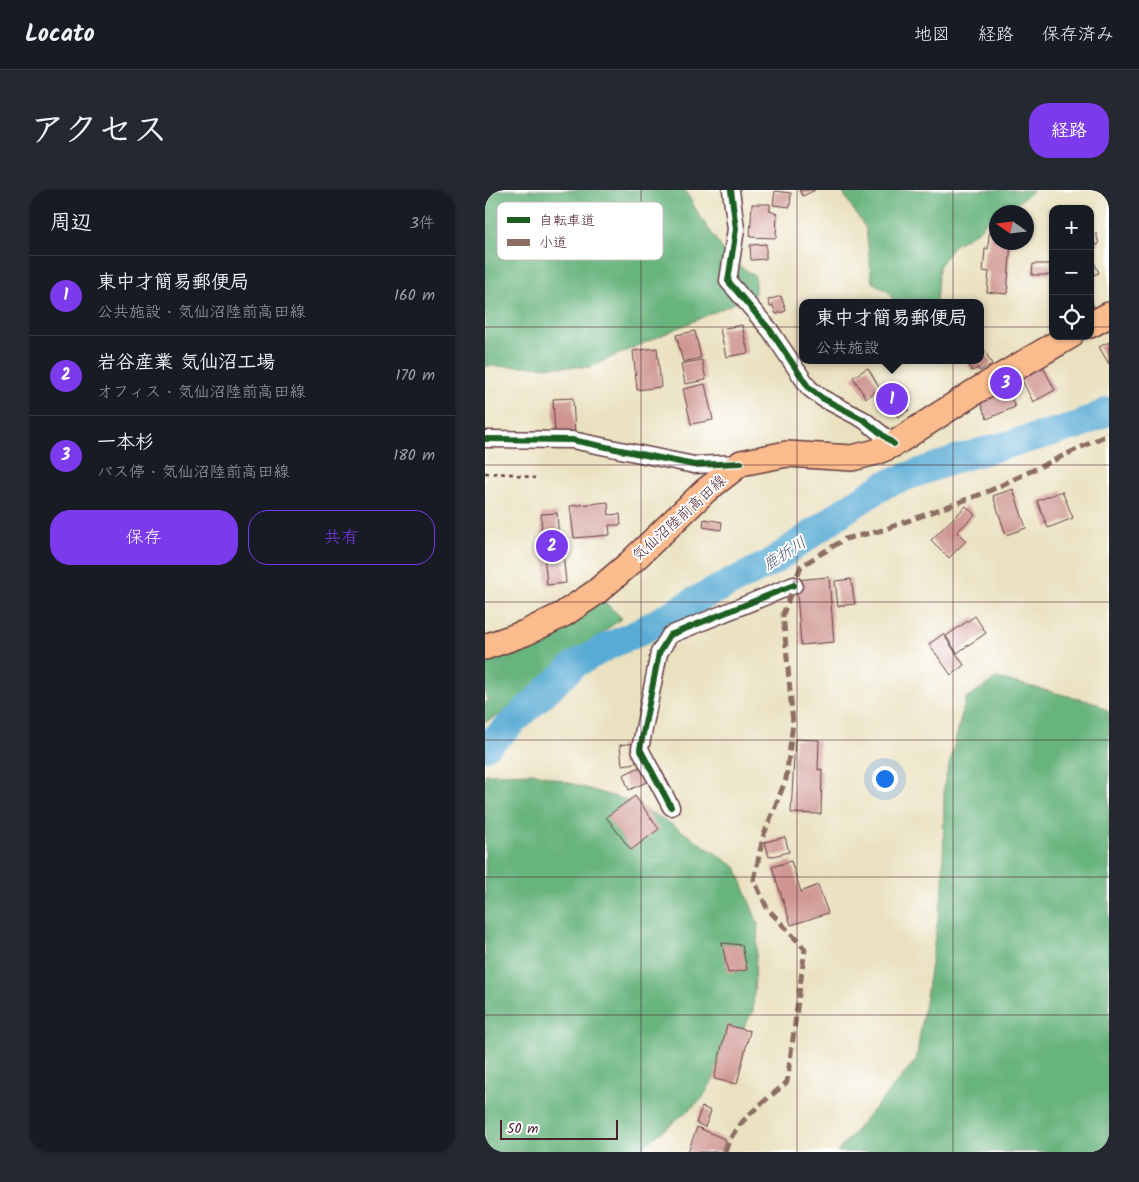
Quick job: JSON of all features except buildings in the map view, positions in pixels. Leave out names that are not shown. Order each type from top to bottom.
[{"type":"main road","points":[[1094,323],[1109,315]]},
{"type":"main road","name":"気仙沼陸前高田線","points":[[485,647],[525,633],[562,614],[595,593],[629,564],[705,491],[741,463],[787,454],[852,458],[876,452],[894,444],[976,391],[1063,340]]},
{"type":"street","points":[[731,190],[736,228],[728,281],[770,330],[809,388],[822,398],[863,420],[894,444]]},
{"type":"street","points":[[485,439],[572,440],[694,465],[741,463]]},
{"type":"street","points":[[671,807],[640,749],[659,653],[670,635],[794,585]]},
{"type":"path","points":[[485,473],[511,474],[535,478]]},
{"type":"green space","points":[[485,190],[685,190],[699,215],[731,261],[755,276],[755,294],[590,367],[485,366]]},
{"type":"green space","points":[[841,190],[1034,190],[1015,205],[989,205],[989,219],[978,231],[953,246],[939,267],[936,299],[892,299],[890,293],[872,282],[866,229]]},
{"type":"green space","points":[[600,598],[622,618],[572,656],[504,713],[485,722],[485,703],[489,700],[485,696],[485,655]]},
{"type":"green space","points":[[997,678],[1096,703],[1109,712],[1109,1152],[837,1152],[916,1060],[943,887],[944,785],[966,698]]},
{"type":"green space","points":[[536,773],[629,801],[668,822],[736,867],[758,924],[753,1011],[702,1099],[637,1152],[485,1152],[485,774]]},
{"type":"waterway","name":"鹿折川","points":[[485,747],[574,665],[772,562],[886,484],[959,458],[1079,425],[1109,411]]},
{"type":"marked path","points":[[725,1152],[729,1141],[742,1122],[787,1082],[805,949],[767,908],[754,880],[763,837],[786,779],[793,723],[783,614],[801,566],[845,539],[883,530],[987,492],[1109,434]]},
{"type":"cycle path","points":[[731,190],[736,229],[728,281],[770,330],[809,388],[822,398],[864,420],[894,444]]},
{"type":"cycle path","points":[[485,439],[572,440],[694,465],[741,463]]},
{"type":"cycle path","points":[[671,807],[640,749],[659,653],[670,635],[794,585]]},
{"type":"place","name":"一本杉","points":[[1006,383]]},
{"type":"place","name":"東中才簡易郵便局","points":[[892,399]]},
{"type":"place","name":"岩谷産業 気仙沼工場","points":[[552,546]]}]
